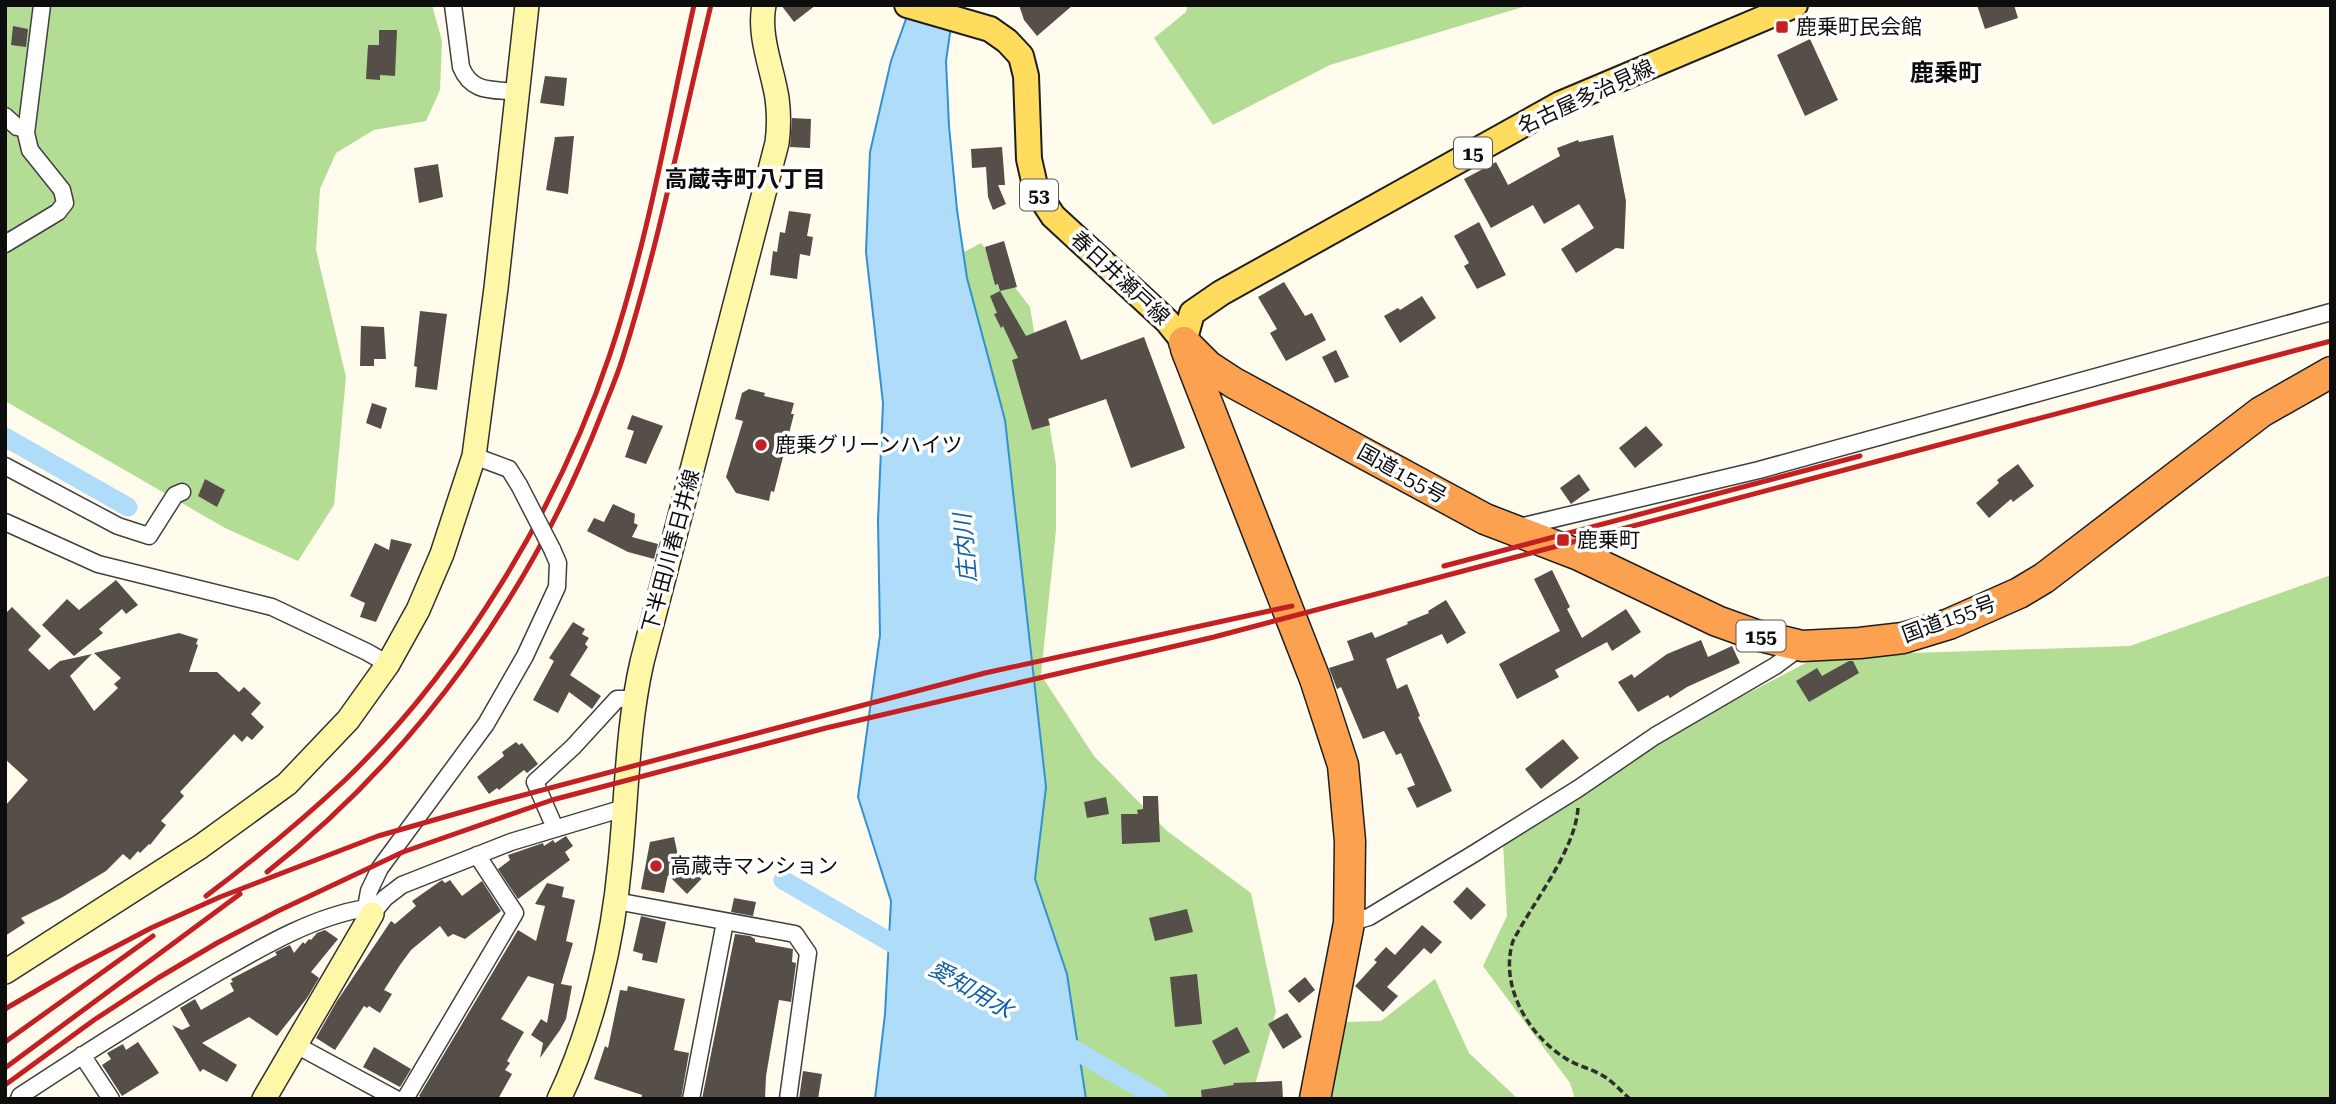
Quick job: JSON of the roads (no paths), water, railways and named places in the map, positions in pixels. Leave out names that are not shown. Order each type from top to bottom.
[{"type":"highway","name":"国道155号","points":[[1184,342],[1208,366],[1234,383],[1485,519],[1579,555],[1717,621],[1756,635],[1802,646],[1903,638],[1949,624],[2019,593],[2044,578],[2261,412],[2331,372]]},
{"type":"highway","points":[[1184,342],[1315,679],[1343,765],[1350,841],[1349,923],[1315,1099]]},
{"type":"main road","name":"春日井瀬戸線","points":[[907,5],[990,29],[1021,56],[1026,76],[1029,159],[1036,190],[1054,216],[1167,321],[1184,342]]},
{"type":"main road","name":"名古屋多治見線","points":[[1184,342],[1192,313],[1221,293],[1560,104],[1795,5]]},
{"type":"street","points":[[5,244],[58,212],[65,203],[62,190],[30,150],[26,128],[42,5]]},
{"type":"street","points":[[453,5],[461,67],[465,77],[479,88],[518,92]]},
{"type":"street","points":[[5,972],[201,847],[287,784],[348,720],[388,664],[418,610],[442,554],[474,456],[527,5]]},
{"type":"street","name":"下半田川春日井線","points":[[559,1099],[583,1035],[599,981],[616,901],[634,699],[777,143],[777,98],[761,22],[764,5]]},
{"type":"street","points":[[5,116],[17,127],[26,128]]},
{"type":"street","points":[[1511,529],[1772,466],[2331,312]]},
{"type":"street","points":[[369,911],[369,891],[380,867],[486,724],[525,656],[557,587],[558,563],[519,485],[509,470],[474,456]]},
{"type":"street","points":[[5,466],[118,526],[149,536],[175,495],[182,492]]},
{"type":"street","points":[[5,522],[98,565],[272,607],[388,664]]},
{"type":"street","points":[[1349,923],[1369,917],[1579,788],[1654,736],[1775,666],[1802,646]]},
{"type":"street","points":[[555,828],[535,782],[573,747],[617,699],[634,699]]},
{"type":"street","points":[[264,1099],[369,911],[385,898],[402,885],[477,855],[624,807]]},
{"type":"street","points":[[405,1099],[515,914],[477,855]]},
{"type":"street","points":[[616,901],[795,934],[808,953],[788,1099]]},
{"type":"street","points":[[19,1099],[132,1022],[251,953],[330,915],[369,911]]},
{"type":"street","points":[[691,1099],[725,922]]},
{"type":"street","points":[[296,1045],[396,1099]]},
{"type":"street","points":[[82,1055],[111,1099]]},
{"type":"water","name":"庄内川","points":[[911,5],[954,5],[946,61],[957,210],[967,278],[1005,420],[1046,787],[1035,879],[1067,974],[1086,1099],[875,1099],[885,1014],[891,901],[858,797],[880,635],[878,520],[883,403],[866,252],[870,152],[891,61]]},
{"type":"waterway","name":"愛知用水","points":[[5,437],[128,507]]},
{"type":"waterway","name":"愛知用水","points":[[783,880],[909,953]]},
{"type":"waterway","name":"愛知用水","points":[[1056,1039],[1159,1099]]},
{"type":"railway","points":[[206,896],[311,811],[387,737],[428,689],[466,637],[502,583],[534,527],[589,412],[610,354],[636,268],[694,5]]},
{"type":"railway","points":[[267,872],[322,826],[373,776],[420,722],[464,666],[505,606],[541,544],[573,481],[622,360],[659,228],[711,5]]},
{"type":"railway","points":[[5,1085],[94,1020],[158,978],[278,911],[403,852],[552,800],[826,728],[1214,637],[2331,341]]},
{"type":"railway","points":[[1444,566],[1860,456]]},
{"type":"railway","points":[[5,1009],[151,928],[220,897],[378,836],[985,673],[1292,606]]},
{"type":"railway","points":[[5,1068],[240,894]]},
{"type":"railway","points":[[5,1042],[153,936]]},
{"type":"place","name":"鹿乗町民会館","points":[[1782,27]]},
{"type":"place","name":"鹿乗グリーンハイツ","points":[[761,445]]},
{"type":"place","name":"鹿乗町","points":[[1563,540]]},
{"type":"place","name":"高蔵寺マンション","points":[[656,866]]},
{"type":"district","name":"鹿乗町","points":[[1946,73]]},
{"type":"district","name":"高蔵寺町八丁目","points":[[745,179]]}]
